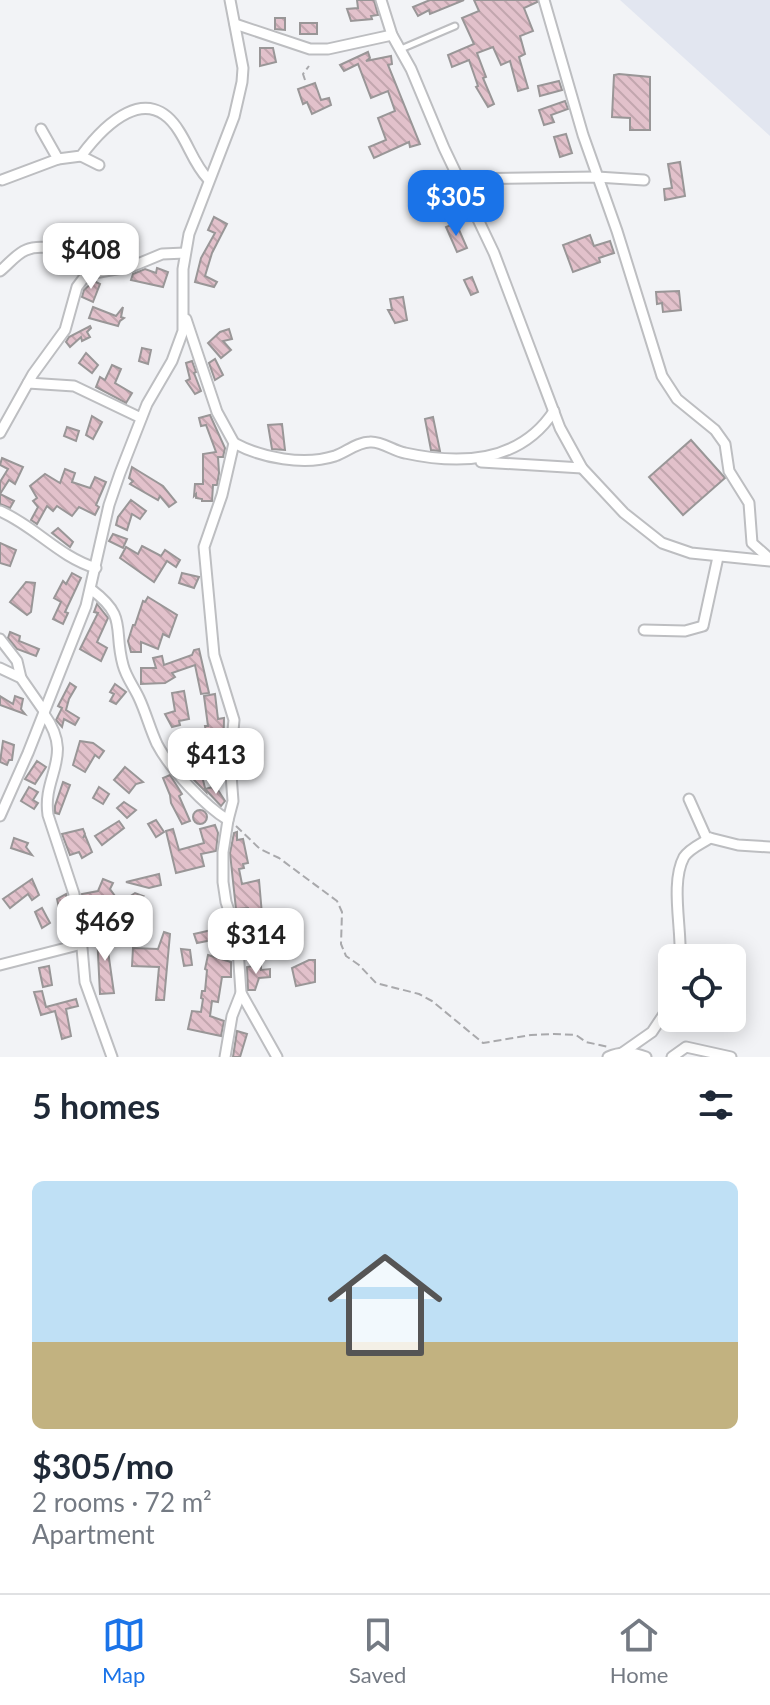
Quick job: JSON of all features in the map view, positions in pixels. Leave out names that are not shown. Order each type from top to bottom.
[{"type":"street","points":[[0,816],[92,590],[113,491],[141,418],[172,361],[183,331],[185,253],[208,179],[234,117],[242,82],[243,68],[230,0]]},
{"type":"street","points":[[381,0],[392,35],[411,69],[494,253],[554,411],[582,468],[624,513],[652,537],[675,548],[718,557],[770,560]]},
{"type":"street","points":[[544,0],[563,58],[577,116],[662,376],[677,399],[715,430],[725,444],[729,471],[749,503],[752,543],[770,560]]},
{"type":"street","points":[[235,24],[310,49],[328,49],[392,35]]},
{"type":"street","points":[[81,156],[102,130],[116,119],[133,111],[151,109],[162,113],[180,132],[193,161],[208,179]]},
{"type":"street","points":[[41,129],[58,159]]},
{"type":"street","points":[[2,180],[58,159],[81,156],[99,165]]},
{"type":"street","points":[[459,179],[597,177],[644,180]]},
{"type":"street","points":[[0,271],[25,250],[43,248],[80,259],[87,276]]},
{"type":"street","points":[[0,433],[28,383],[65,330],[77,287],[87,276],[133,266],[168,253],[185,253]]},
{"type":"street","points":[[185,316],[217,412],[234,443],[257,452],[295,459],[331,457],[372,442],[406,453],[470,461],[582,468]]},
{"type":"street","points":[[28,383],[74,386],[141,418]]},
{"type":"street","points":[[470,461],[521,443],[540,430],[554,411]]},
{"type":"street","points":[[225,1057],[232,1016],[241,993],[237,934],[223,882],[223,852],[233,801],[230,761],[234,720],[214,655],[204,547],[222,495],[234,443]]},
{"type":"street","points":[[0,511],[71,558],[96,568]]},
{"type":"street","points":[[644,630],[685,631],[703,626],[718,557]]},
{"type":"street","points":[[92,590],[108,604],[117,619],[124,669],[162,753],[213,809],[228,820]]},
{"type":"street","points":[[0,639],[17,661],[21,678],[54,731],[57,769],[48,802],[48,815],[72,885],[85,982],[112,1057]]},
{"type":"street","points":[[0,668],[21,678]]},
{"type":"street","points":[[689,799],[702,832],[710,838],[738,845],[770,847]]},
{"type":"street","points":[[680,944],[680,868],[690,849],[710,838]]},
{"type":"street","points":[[0,965],[82,944]]},
{"type":"street","points":[[241,993],[278,1055]]},
{"type":"street","points":[[616,1054],[652,1032],[658,1023]]},
{"type":"street","points":[[672,1057],[686,1047],[731,1057]]},
{"type":"street","points":[[616,1054],[646,1057]]},
{"type":"lane","points":[[400,50],[455,26]]},
{"type":"path","points":[[305,80],[303,74],[309,66]]},
{"type":"path","points":[[228,820],[260,849],[279,858],[337,901],[342,912],[343,951],[376,983],[419,994],[432,1001],[483,1043],[531,1035],[573,1035],[586,1042],[605,1044],[616,1054]]},
{"type":"shaded area","points":[[620,0],[770,0],[770,136]]},
{"type":"building","points":[[357,0],[374,0],[378,15],[371,16],[372,19],[351,21],[347,9],[358,8]]},
{"type":"building","points":[[430,0],[464,0],[418,16],[413,7]]},
{"type":"building","points":[[474,0],[537,0],[524,8],[533,31],[520,36],[525,54],[519,57],[528,88],[518,91],[510,61],[501,65],[493,47],[477,53],[494,104],[488,107],[476,87],[469,60],[452,67],[448,55],[474,44],[462,18],[479,11]]},
{"type":"building","points":[[275,18],[285,18],[285,30],[275,29]]},
{"type":"building","points":[[300,23],[317,23],[317,34],[300,34]]},
{"type":"building","points":[[260,48],[273,48],[276,62],[260,66]]},
{"type":"building","points":[[368,52],[370,58],[366,61],[391,56],[392,64],[388,65],[420,144],[410,147],[409,142],[374,158],[369,147],[386,140],[378,118],[395,111],[388,91],[371,98],[358,64],[344,71],[340,65]]},
{"type":"building","points":[[614,75],[650,77],[650,130],[630,130],[630,118],[612,117]]},
{"type":"building","points":[[559,81],[562,90],[540,96],[538,86]]},
{"type":"building","points":[[315,83],[321,100],[329,98],[331,105],[312,114],[307,102],[303,104],[298,89]]},
{"type":"building","points":[[565,101],[568,109],[551,115],[554,122],[544,125],[539,110]]},
{"type":"building","points":[[566,134],[572,153],[560,157],[554,137]]},
{"type":"building","points":[[680,162],[685,196],[665,200],[664,189],[672,188],[668,164]]},
{"type":"building","points":[[214,217],[227,224],[212,253],[205,276],[217,282],[214,287],[195,282],[201,258],[215,233],[208,230]]},
{"type":"building","points":[[456,223],[467,248],[457,252],[446,227]]},
{"type":"building","points":[[590,235],[594,246],[610,241],[614,253],[573,272],[563,245]]},
{"type":"building","points":[[157,268],[168,272],[163,287],[131,280],[133,274],[145,269],[156,273]]},
{"type":"building","points":[[472,277],[478,292],[471,295],[464,280]]},
{"type":"building","points":[[94,281],[100,284],[93,302],[82,297],[84,290]]},
{"type":"building","points":[[679,291],[681,310],[663,312],[662,303],[657,304],[656,292]]},
{"type":"building","points":[[403,297],[407,320],[395,323],[388,310],[392,310],[390,299]]},
{"type":"building","points":[[93,307],[116,316],[123,307],[121,317],[124,318],[118,326],[89,318]]},
{"type":"building","points":[[90,326],[87,332],[90,337],[82,341],[81,337],[70,347],[66,342],[69,337]]},
{"type":"building","points":[[229,329],[232,339],[223,341],[231,350],[221,358],[208,343],[220,332]]},
{"type":"building","points":[[142,348],[151,350],[148,364],[139,361]]},
{"type":"building","points":[[86,353],[98,365],[92,373],[79,363]]},
{"type":"building","points":[[215,359],[223,375],[215,380],[209,363]]},
{"type":"building","points":[[192,361],[201,391],[195,394],[186,381],[190,379],[186,363]]},
{"type":"building","points":[[112,365],[121,369],[115,383],[132,393],[126,403],[96,387],[100,377],[105,380]]},
{"type":"building","points":[[210,415],[225,448],[223,457],[218,457],[219,473],[217,485],[213,485],[212,501],[202,501],[196,498],[196,494],[194,496],[195,484],[203,484],[203,454],[216,452],[206,425],[201,426],[199,418]]},
{"type":"building","points":[[92,416],[102,422],[93,439],[86,435]]},
{"type":"building","points":[[433,417],[440,451],[431,450],[425,419]]},
{"type":"building","points":[[282,424],[285,450],[272,449],[268,425]]},
{"type":"building","points":[[67,427],[79,431],[76,441],[64,436]]},
{"type":"building","points":[[691,440],[725,478],[683,515],[649,477]]},
{"type":"building","points":[[2,458],[23,467],[15,484],[9,480],[0,494],[0,482],[8,469],[0,465]]},
{"type":"building","points":[[132,467],[163,486],[176,502],[169,507],[160,496],[158,500],[130,484],[133,481],[129,478]]},
{"type":"building","points":[[65,469],[75,473],[72,482],[90,488],[95,477],[106,482],[95,515],[79,507],[72,516],[57,506],[53,511],[47,506],[37,524],[31,520],[38,507],[33,501],[37,498],[30,486],[45,474],[60,483]]},
{"type":"building","points":[[0,494],[14,501],[10,508],[0,504]]},
{"type":"building","points":[[131,500],[146,511],[140,519],[132,514],[127,530],[116,525],[118,517]]},
{"type":"building","points":[[58,528],[73,542],[70,547],[52,533]]},
{"type":"building","points":[[113,534],[127,539],[123,548],[109,541]]},
{"type":"building","points":[[0,543],[16,550],[10,566],[0,563]]},
{"type":"building","points":[[142,546],[161,556],[165,550],[180,560],[176,567],[167,561],[154,582],[120,558],[126,547],[138,554]]},
{"type":"building","points":[[72,573],[81,578],[65,612],[68,613],[63,624],[53,619],[61,602],[54,598],[63,581],[66,584]]},
{"type":"building","points":[[182,573],[199,577],[194,588],[179,583]]},
{"type":"building","points":[[26,582],[35,583],[31,612],[27,615],[10,602]]},
{"type":"building","points":[[148,597],[177,615],[169,637],[163,634],[158,649],[141,642],[141,652],[131,652],[128,641],[143,601]]},
{"type":"building","points":[[97,604],[108,618],[97,642],[107,648],[101,661],[80,649],[98,613],[94,612]]},
{"type":"building","points":[[10,632],[20,636],[19,641],[39,649],[36,656],[17,649],[8,638]]},
{"type":"building","points":[[199,649],[209,693],[201,694],[195,665],[172,673],[175,677],[165,683],[141,684],[141,668],[156,668],[153,658],[162,656],[164,665],[192,655],[194,650]]},
{"type":"building","points":[[70,683],[76,687],[66,710],[79,718],[75,725],[64,719],[62,727],[56,720],[62,708],[58,706]]},
{"type":"building","points":[[115,684],[126,692],[116,704],[110,701],[114,694],[110,692]]},
{"type":"building","points":[[184,691],[189,719],[179,721],[180,725],[172,727],[165,714],[175,711],[172,693]]},
{"type":"building","points":[[215,694],[218,719],[224,718],[223,762],[213,762],[214,739],[207,740],[205,726],[208,726],[204,696]]},
{"type":"building","points":[[0,696],[13,704],[15,696],[23,699],[21,709],[25,714],[0,705]]},
{"type":"building","points":[[3,741],[14,745],[12,760],[7,765],[0,762]]},
{"type":"building","points":[[80,741],[93,743],[104,751],[99,758],[95,755],[85,772],[73,765]]},
{"type":"building","points":[[198,760],[206,792],[185,766]]},
{"type":"building","points":[[37,761],[46,767],[35,784],[25,779]]},
{"type":"building","points":[[125,767],[143,782],[136,784],[129,793],[114,780]]},
{"type":"building","points":[[170,775],[182,794],[179,796],[190,821],[182,824],[163,778]]},
{"type":"building","points":[[63,782],[70,785],[59,814],[55,813],[55,806]]},
{"type":"building","points":[[29,787],[38,792],[33,800],[38,803],[34,809],[21,801]]},
{"type":"building","points":[[99,787],[109,794],[103,804],[93,798]]},
{"type":"building","points":[[213,787],[225,801],[221,806],[205,789]]},
{"type":"building","points":[[124,802],[136,810],[127,818],[117,808]]},
{"type":"building","points":[[200,810],[207,817],[200,824],[193,817]]},
{"type":"building","points":[[156,820],[164,832],[156,837],[148,824]]},
{"type":"building","points":[[119,821],[124,828],[102,845],[95,836]]},
{"type":"building","points":[[215,825],[218,833],[216,851],[201,854],[204,866],[176,873],[166,831],[173,829],[179,850],[204,843],[200,829]]},
{"type":"building","points":[[83,829],[83,838],[85,835],[92,852],[82,858],[79,852],[70,855],[62,834]]},
{"type":"building","points":[[237,832],[237,840],[243,839],[248,863],[239,869],[242,884],[259,880],[263,926],[252,926],[248,908],[236,909],[230,853],[234,833]]},
{"type":"building","points":[[14,838],[28,843],[26,847],[32,855],[11,848]]},
{"type":"building","points":[[159,874],[161,885],[149,888],[126,882]]},
{"type":"building","points":[[32,879],[39,895],[32,900],[28,894],[10,908],[3,899]]},
{"type":"building","points":[[103,879],[113,883],[110,889],[120,903],[135,893],[143,896],[131,904],[114,907],[112,904],[86,912],[82,894],[98,891]]},
{"type":"building","points":[[66,894],[69,910],[60,912],[57,899]]},
{"type":"building","points":[[42,908],[50,923],[42,928],[35,912]]},
{"type":"building","points":[[250,921],[254,948],[246,949],[241,923]]},
{"type":"building","points":[[225,927],[227,937],[197,943],[194,934]]},
{"type":"building","points":[[130,928],[138,929],[138,943],[127,942]]},
{"type":"building","points":[[164,932],[170,934],[164,1000],[156,1000],[159,967],[132,966],[133,948],[158,949]]},
{"type":"building","points":[[115,933],[115,944],[107,944],[114,993],[100,994],[97,934]]},
{"type":"building","points":[[181,949],[190,950],[192,965],[184,966]]},
{"type":"building","points":[[208,955],[231,962],[231,977],[222,977],[218,1002],[212,1001],[210,1016],[224,1021],[221,1036],[188,1029],[192,1011],[201,1012]]},
{"type":"building","points":[[315,960],[315,982],[296,986],[292,968]]},
{"type":"building","points":[[261,965],[261,970],[270,969],[270,977],[259,978],[255,990],[248,990],[247,967]]},
{"type":"building","points":[[49,966],[52,985],[43,987],[39,968]]},
{"type":"building","points":[[42,991],[46,1007],[76,999],[78,1006],[66,1009],[71,1036],[62,1039],[55,1011],[41,1015],[34,992]]},
{"type":"building","points":[[237,1031],[247,1034],[240,1057],[233,1057]]}]
